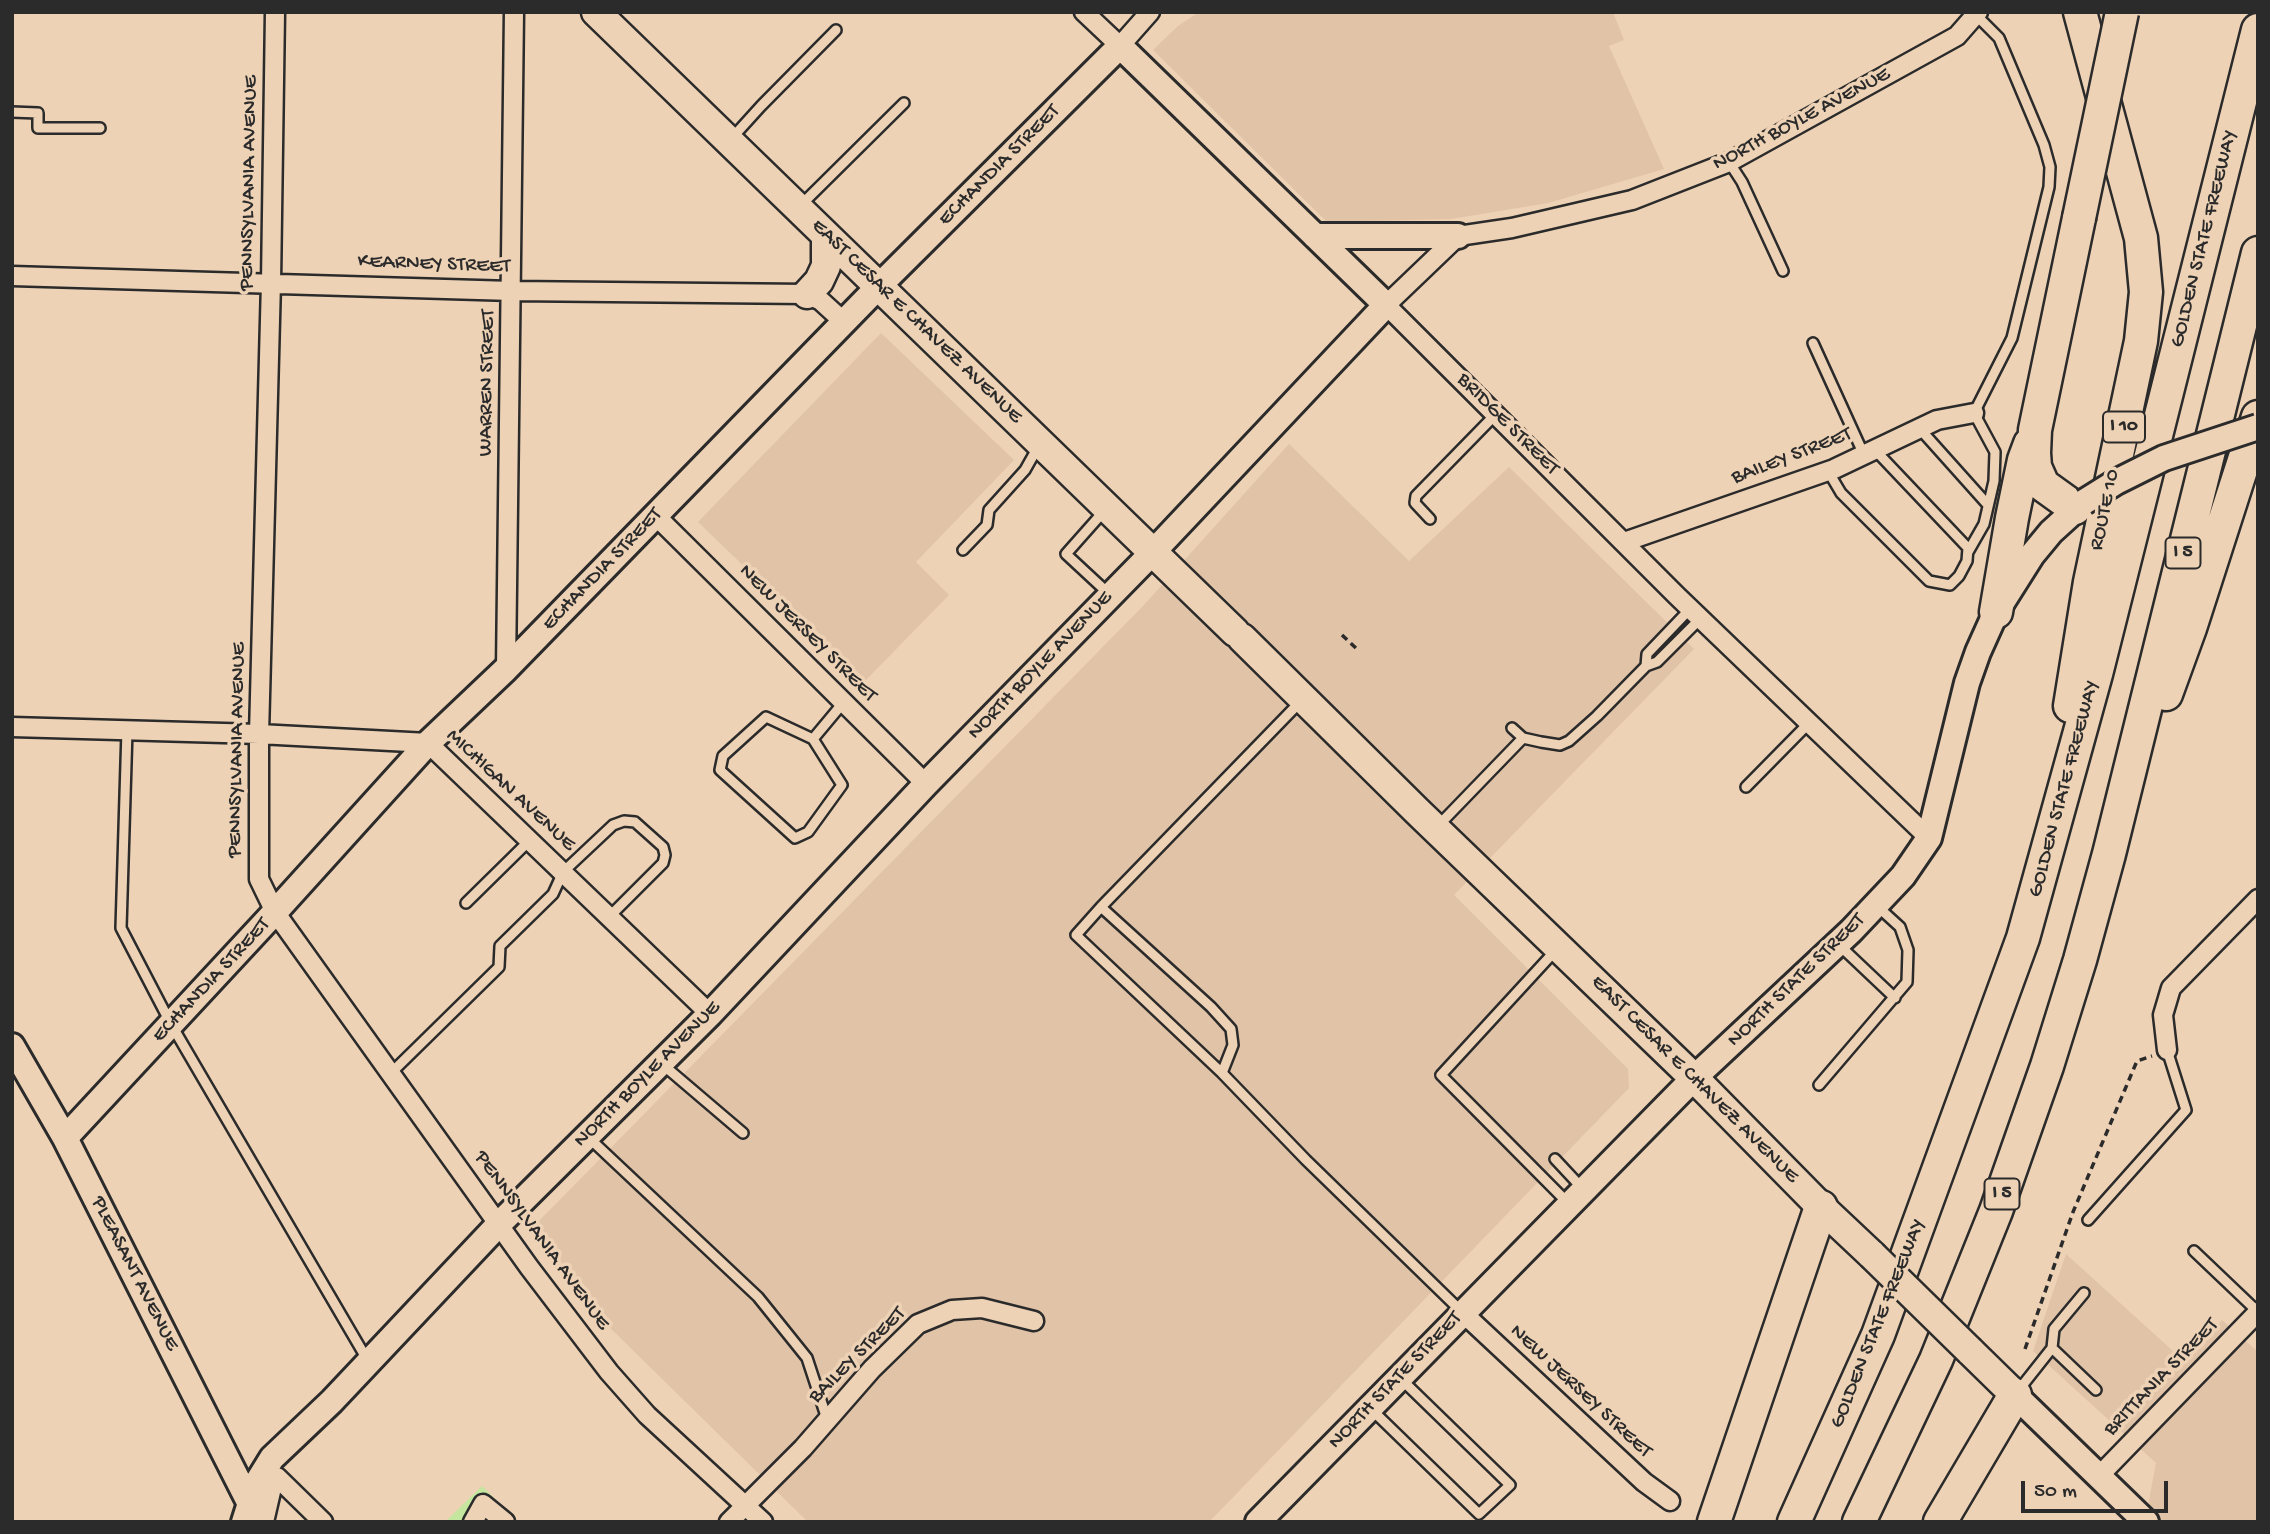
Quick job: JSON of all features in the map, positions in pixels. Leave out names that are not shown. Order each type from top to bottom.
[{"type":"highway","name":"ROUTE 10","points":[[2050,846],[2080,634],[2141,341],[2146,292],[2141,238],[2080,12]]},
{"type":"highway","points":[[1996,612],[2024,460],[2035,430],[2122,12]]},
{"type":"highway","name":"GOLDEN STATE FREEWAY","points":[[1794,1522],[1878,1335],[2006,990],[2050,846],[2100,661],[2258,30]]},
{"type":"highway","name":"I 5","points":[[1859,1522],[1936,1360],[1996,1212],[2047,1066],[2109,854],[2258,253]]},
{"type":"highway","points":[[2109,854],[2190,628],[2258,417]]},
{"type":"highway","points":[[2035,430],[2035,467],[2043,485],[2079,505]]},
{"type":"highway","points":[[1714,1522],[1821,1207]]},
{"type":"highway","points":[[1940,1522],[2015,1395]]},
{"type":"main road","name":"EAST CESAR E CHAVEZ AVENUE","points":[[596,12],[1108,506],[2015,1395]]},
{"type":"main road","points":[[807,294],[819,281],[825,265],[826,236]]},
{"type":"street","name":"PENNSYLVANIA AVENUE","points":[[275,12],[259,734],[259,879],[275,912],[609,1372],[647,1415],[763,1522]]},
{"type":"street","name":"WARREN STREET","points":[[506,670],[514,12]]},
{"type":"street","name":"BRIDGE STREET","points":[[1084,12],[1386,305],[1695,614],[1929,838]]},
{"type":"street","name":"ECHANDIA STREET","points":[[65,1138],[428,743],[506,670],[879,286],[1120,46],[1150,12]]},
{"type":"street","name":"NORTH BOYLE AVENUE","points":[[253,1516],[256,1484],[272,1458],[332,1401],[499,1224],[710,1014],[926,784],[1154,551],[1386,305],[1458,236],[1512,228],[1632,200],[1729,162],[1957,36],[1977,13]]},
{"type":"street","points":[[1315,236],[1458,236]]},
{"type":"street","name":"KEARNEY STREET","points":[[12,276],[512,290],[807,294]]},
{"type":"street","points":[[807,294],[821,301],[844,322]]},
{"type":"street","name":"BAILEY STREET","points":[[1624,542],[1828,471],[1937,420],[1974,413]]},
{"type":"street","name":"NORTH STATE STREET","points":[[1258,1522],[1378,1416],[1407,1386],[1463,1313],[1694,1078],[1838,944],[1903,876],[1929,838],[1978,652],[1996,612],[2032,555],[2079,505],[2116,482],[2164,458],[2258,427]]},
{"type":"street","name":"NEW JERSEY STREET","points":[[656,516],[926,784]]},
{"type":"street","name":"MICHIGAN AVENUE","points":[[12,727],[259,734],[428,743],[710,1014]]},
{"type":"street","points":[[2167,1050],[2163,1015],[2171,988],[2258,899]]},
{"type":"street","name":"PLEASANT AVENUE","points":[[12,1046],[65,1138],[253,1516]]},
{"type":"street","name":"BAILEY STREET","points":[[729,1522],[803,1448],[827,1419],[918,1324],[951,1310],[982,1308],[1034,1321]]},
{"type":"street","name":"BRITTANIA STREET","points":[[2099,1476],[2258,1312]]},
{"type":"street","name":"NEW JERSEY STREET","points":[[1463,1313],[1644,1482],[1670,1501]]},
{"type":"street","name":"EAST CESAR E CHAVEZ AVENUE","points":[[2015,1395],[2146,1522]]},
{"type":"street","points":[[253,1516],[277,1477],[323,1522]]},
{"type":"street","points":[[473,1522],[483,1504],[505,1522]]},
{"type":"lane","points":[[1968,552],[1984,524],[1994,481],[1995,452],[1974,413],[2012,338],[2049,187],[2050,167],[2044,145],[1998,38],[1977,13]]},
{"type":"lane","points":[[728,142],[836,30]]},
{"type":"lane","points":[[798,209],[904,103]]},
{"type":"lane","points":[[12,112],[38,113],[38,128],[100,128]]},
{"type":"lane","points":[[1729,162],[1742,182],[1783,271]]},
{"type":"lane","points":[[1813,343],[1870,452],[1968,548],[1967,561],[1959,576],[1950,585],[1929,581],[1841,493],[1828,471]]},
{"type":"lane","points":[[1430,519],[1415,502],[1416,496],[1496,414]]},
{"type":"lane","points":[[1920,429],[1988,505]]},
{"type":"lane","points":[[963,550],[987,525],[989,510],[1024,470],[1041,443]]},
{"type":"lane","points":[[1108,506],[1066,554],[1109,595]]},
{"type":"lane","points":[[1646,666],[1647,654],[1695,614]]},
{"type":"lane","points":[[1512,728],[1523,738],[1560,745],[1569,741],[1646,666],[1657,662],[1695,614]]},
{"type":"lane","points":[[1304,699],[1076,935],[1222,1073],[1306,1160],[1463,1313]]},
{"type":"lane","points":[[813,739],[843,703]]},
{"type":"lane","points":[[766,717],[813,739],[842,785],[808,832],[795,838],[720,769],[723,756],[766,717]]},
{"type":"lane","points":[[1746,787],[1810,723]]},
{"type":"lane","points":[[127,730],[121,928],[171,1024],[369,1362]]},
{"type":"lane","points":[[1436,829],[1523,738]]},
{"type":"lane","points":[[391,1073],[499,967],[500,946],[553,894],[563,872],[613,825],[624,821],[635,822],[663,847],[663,863],[609,917]]},
{"type":"lane","points":[[466,903],[530,840]]},
{"type":"lane","points":[[1819,1085],[1907,982],[1908,950],[1900,927],[1876,904]]},
{"type":"lane","points":[[1101,907],[1211,1007],[1231,1029],[1233,1045],[1222,1073]]},
{"type":"lane","points":[[1838,944],[1895,998]]},
{"type":"lane","points":[[1559,947],[1441,1075],[1577,1198]]},
{"type":"lane","points":[[2088,1220],[2186,1110],[2167,1050]]},
{"type":"lane","points":[[661,1063],[743,1133]]},
{"type":"lane","points":[[587,1136],[758,1297],[807,1358],[827,1419]]},
{"type":"lane","points":[[1555,1160],[1577,1198]]},
{"type":"lane","points":[[2194,1251],[2258,1312]]},
{"type":"lane","points":[[2015,1395],[2052,1348],[2054,1329],[2084,1293]]},
{"type":"lane","points":[[2052,1348],[2096,1390]]},
{"type":"lane","points":[[1378,1416],[1479,1514],[1510,1485],[1407,1386]]},
{"type":"path","points":[[1342,635],[1358,650]]},
{"type":"path","points":[[2025,1349],[2073,1212],[2137,1062],[2167,1050]]},
{"type":"shaded area","points":[[1199,12],[1613,12],[1624,40],[1609,46],[1664,169],[1548,203],[1451,219],[1327,222],[1153,50],[1178,26]]},
{"type":"shaded area","points":[[881,333],[1014,460],[916,562],[949,595],[864,682],[698,522]]},
{"type":"shaded area","points":[[1289,444],[1409,561],[1509,467],[1694,649],[1454,895],[1628,1069],[1629,1088],[1209,1522],[808,1522],[600,1318],[539,1231],[539,1221],[1143,606]]},
{"type":"shaded area","points":[[2066,1254],[2184,1361],[2222,1320],[2258,1352],[2258,1522],[2145,1522],[2156,1463],[2033,1351]]},
{"type":"green space","points":[[482,1486],[518,1522],[506,1522],[488,1506],[473,1522],[445,1522]]}]
